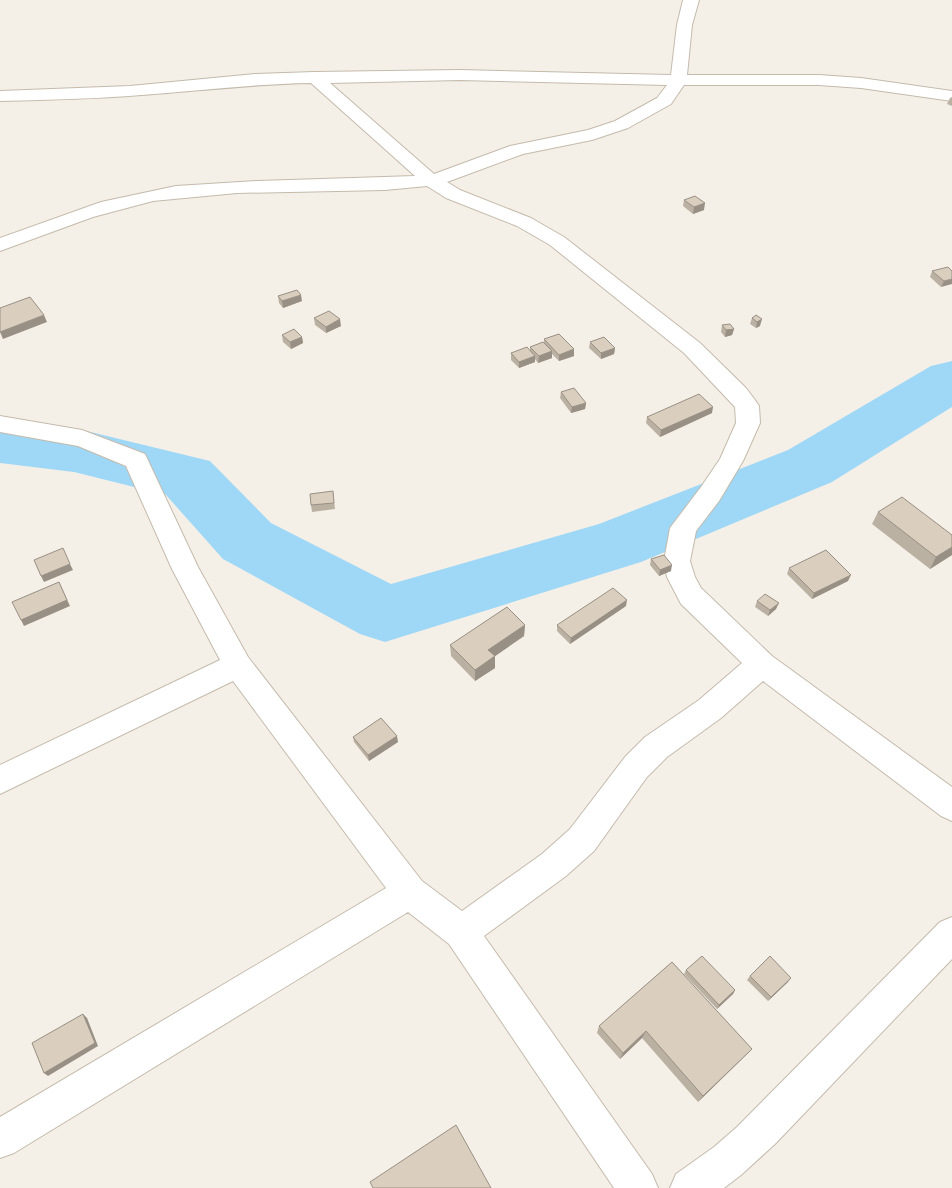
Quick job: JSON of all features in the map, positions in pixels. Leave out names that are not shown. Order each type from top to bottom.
[{"type":"street","points":[[0,245],[67,220],[112,206],[174,192],[277,186],[401,183],[430,180],[455,175],[500,155],[604,132],[630,123],[667,100],[679,80],[687,8],[691,0]]},
{"type":"street","points":[[0,96],[58,96],[256,79],[512,75],[679,80],[819,80],[861,83],[952,96]]},
{"type":"street","points":[[314,77],[430,180],[453,194],[524,222],[557,241],[692,348],[738,394],[746,406],[748,423],[731,461],[710,494],[683,528],[677,560],[681,577],[691,596],[762,664],[949,798]]},
{"type":"street","points":[[0,424],[82,438],[136,460],[185,569],[238,664],[410,892],[461,932],[638,1188]]},
{"type":"street","points":[[0,780],[238,664]]},
{"type":"street","points":[[461,932],[554,865],[582,840],[636,767],[656,747],[710,709],[762,664]]},
{"type":"street","points":[[0,1139],[410,892]]},
{"type":"street","points":[[690,1188],[714,1173],[763,1130],[782,1108],[952,934]]},
{"type":"building","points":[[695,196],[705,203],[694,207],[684,200]]},
{"type":"building","points":[[948,267],[952,271],[952,279],[944,281],[932,271]]},
{"type":"building","points":[[297,290],[301,295],[282,301],[278,296]]},
{"type":"building","points":[[30,297],[44,315],[0,332],[0,308]]},
{"type":"building","points":[[329,311],[340,319],[326,327],[314,318]]},
{"type":"building","points":[[756,315],[762,319],[757,322],[752,318]]},
{"type":"building","points":[[730,324],[734,329],[726,330],[722,325]]},
{"type":"building","points":[[294,329],[302,337],[290,342],[282,335]]},
{"type":"building","points":[[559,334],[574,349],[559,355],[544,339]]},
{"type":"building","points":[[604,337],[615,348],[601,353],[590,342]]},
{"type":"building","points":[[543,342],[552,351],[539,356],[530,347]]},
{"type":"building","points":[[527,347],[535,356],[519,362],[511,353]]},
{"type":"building","points":[[574,388],[586,403],[572,407],[561,392]]},
{"type":"building","points":[[699,394],[713,407],[661,430],[647,417]]},
{"type":"building","points":[[333,491],[334,503],[311,505],[310,494]]},
{"type":"building","points":[[902,497],[952,535],[952,547],[936,557],[878,512]]},
{"type":"building","points":[[63,548],[70,564],[41,576],[34,560]]},
{"type":"building","points":[[826,550],[851,575],[814,593],[789,568]]},
{"type":"building","points":[[664,555],[672,565],[660,570],[651,559]]},
{"type":"building","points":[[59,582],[67,600],[21,620],[12,602]]},
{"type":"building","points":[[613,588],[627,600],[571,638],[557,625]]},
{"type":"building","points":[[765,594],[779,603],[770,610],[757,601]]},
{"type":"building","points":[[507,607],[525,625],[488,650],[495,656],[475,670],[450,645]]},
{"type":"building","points":[[381,718],[397,736],[368,755],[353,737]]},
{"type":"building","points":[[702,956],[735,990],[719,1005],[686,970]]},
{"type":"building","points":[[770,956],[791,978],[771,997],[750,976]]},
{"type":"building","points":[[672,962],[752,1049],[703,1096],[646,1031],[623,1053],[599,1026]]},
{"type":"building","points":[[83,1014],[95,1043],[44,1073],[32,1043]]},
{"type":"building","points":[[456,1125],[491,1188],[373,1188],[370,1182]]},
{"type":"waterway","points":[[0,441],[74,450],[187,477],[247,541],[385,614],[617,544],[810,466],[952,380]]}]
